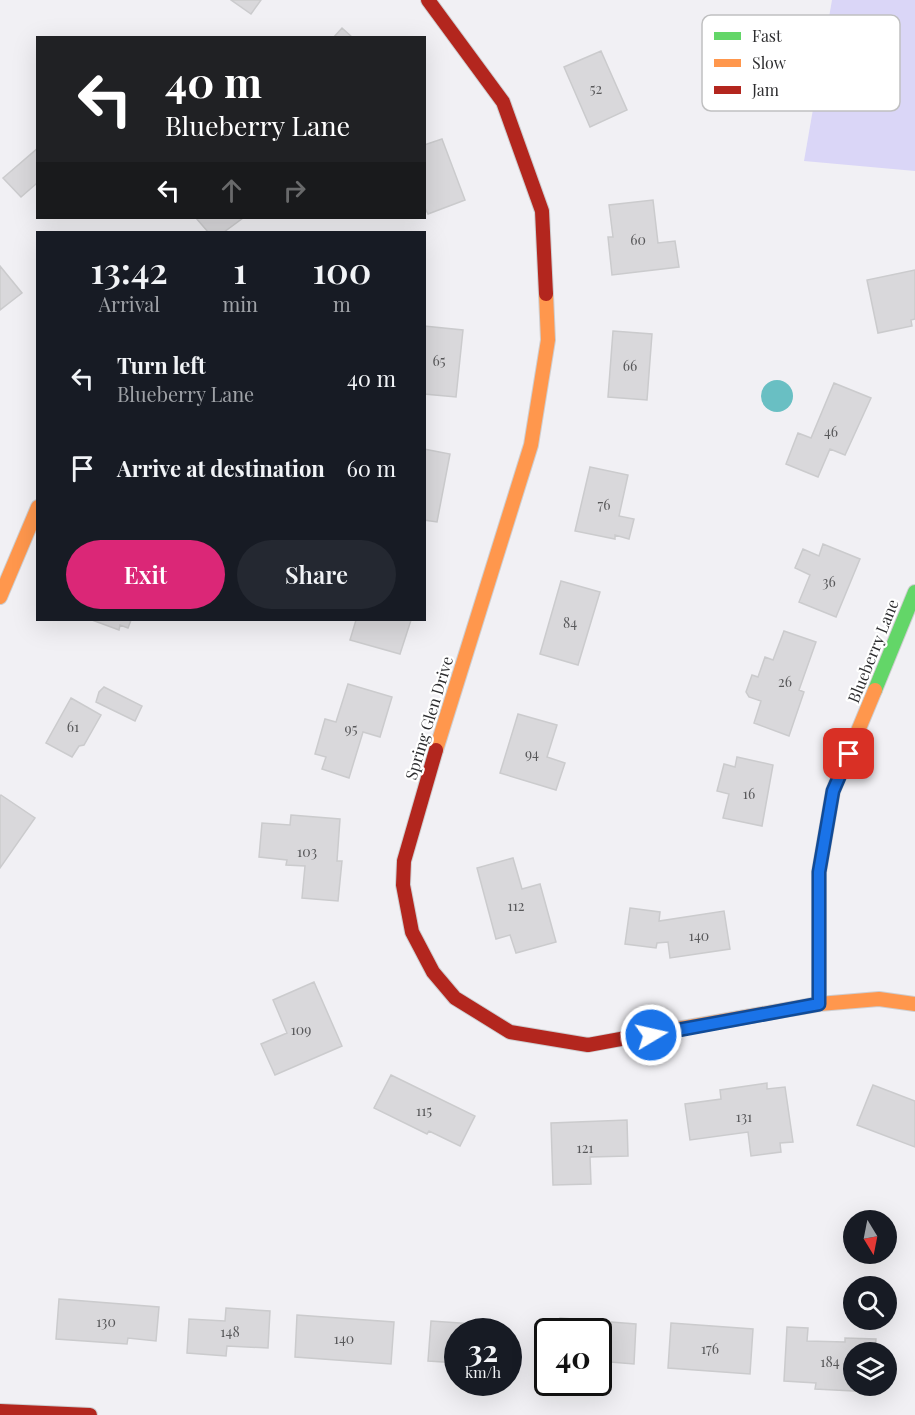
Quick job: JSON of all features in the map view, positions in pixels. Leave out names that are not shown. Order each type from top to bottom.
[{"type":"street","name":"Spring Glen Drive","points":[[428,0],[503,102],[542,211],[548,340],[531,446],[404,861],[403,885],[412,932],[433,972],[455,998],[510,1032],[588,1045],[819,1004],[879,999],[915,1004]]},
{"type":"street","points":[[0,597],[36,512]]},
{"type":"street","name":"Blueberry Lane","points":[[819,1004],[819,872],[833,791],[915,592]]},
{"type":"street","points":[[0,1411],[90,1415]]},
{"type":"shaded area","points":[[832,0],[915,0],[915,171],[804,161],[813,111],[900,111],[900,15],[829,15]]},
{"type":"water","points":[[777,380],[789,384],[793,396],[789,408],[777,412],[765,408],[761,396],[765,384]]},
{"type":"building","points":[[231,0],[261,0],[251,14]]},
{"type":"building","points":[[342,28],[351,36],[335,36]]},
{"type":"building","points":[[601,51],[627,110],[590,127],[564,67]]},
{"type":"building","points":[[442,139],[465,200],[428,214],[426,210],[426,144]]},
{"type":"building","points":[[36,150],[36,184],[21,197],[3,178]]},
{"type":"building","points":[[653,200],[658,243],[675,241],[679,267],[612,275],[608,237],[613,237],[609,205]]},
{"type":"building","points":[[197,219],[242,219],[225,231],[207,231]]},
{"type":"building","points":[[0,266],[22,293],[0,310]]},
{"type":"building","points":[[915,270],[915,319],[911,320],[912,326],[878,333],[867,280]]},
{"type":"building","points":[[426,326],[463,330],[456,397],[426,394]]},
{"type":"building","points":[[613,331],[652,334],[647,400],[608,397]]},
{"type":"building","points":[[834,383],[871,398],[845,455],[830,449],[818,477],[786,464],[798,433],[811,438]]},
{"type":"building","points":[[426,449],[450,454],[437,522],[426,520]]},
{"type":"building","points":[[590,467],[628,475],[619,516],[634,519],[629,539],[615,535],[615,539],[575,531]]},
{"type":"building","points":[[823,544],[860,559],[836,617],[799,602],[810,575],[795,568],[803,549],[819,556]]},
{"type":"building","points":[[561,581],[600,592],[578,665],[540,654]]},
{"type":"building","points":[[95,621],[131,621],[128,628],[120,625],[119,630]]},
{"type":"building","points":[[356,621],[411,621],[400,654],[350,640]]},
{"type":"building","points":[[784,631],[816,642],[799,690],[804,692],[789,736],[754,723],[761,701],[749,697],[746,692],[752,675],[758,677],[765,657],[773,660]]},
{"type":"building","points":[[348,684],[392,697],[380,737],[363,732],[349,778],[322,769],[326,757],[315,754],[325,719],[336,722]]},
{"type":"building","points":[[104,687],[142,706],[135,721],[96,702],[99,692]]},
{"type":"building","points":[[71,698],[101,715],[84,745],[79,746],[72,757],[46,743]]},
{"type":"building","points":[[518,714],[557,725],[547,757],[565,763],[556,790],[500,773]]},
{"type":"building","points":[[737,757],[773,765],[762,826],[723,818],[729,794],[717,791],[724,764],[735,767]]},
{"type":"building","points":[[0,796],[35,818],[0,868]]},
{"type":"building","points":[[291,815],[340,819],[337,861],[342,861],[338,901],[302,898],[305,866],[286,865],[287,860],[259,857],[262,823],[290,825]]},
{"type":"building","points":[[513,858],[522,889],[540,884],[556,942],[516,953],[510,935],[496,939],[477,868]]},
{"type":"building","points":[[630,908],[660,912],[659,921],[724,911],[730,949],[670,958],[668,942],[657,943],[656,948],[625,944]]},
{"type":"building","points":[[314,982],[342,1046],[275,1075],[261,1044],[287,1033],[273,1000]]},
{"type":"building","points":[[391,1075],[475,1116],[460,1146],[429,1131],[427,1134],[374,1108]]},
{"type":"building","points":[[767,1083],[767,1089],[785,1087],[793,1142],[780,1143],[781,1152],[751,1156],[748,1132],[690,1140],[685,1104],[721,1099],[720,1090]]},
{"type":"building","points":[[873,1085],[915,1101],[915,1147],[857,1125]]},
{"type":"building","points":[[627,1120],[628,1156],[590,1157],[591,1184],[553,1185],[551,1123]]},
{"type":"building","points":[[59,1299],[159,1307],[156,1341],[128,1338],[127,1344],[56,1339]]},
{"type":"building","points":[[226,1308],[270,1311],[268,1348],[227,1346],[226,1356],[187,1353],[189,1319],[225,1321]]},
{"type":"building","points":[[297,1315],[394,1322],[391,1364],[295,1357]]},
{"type":"building","points":[[431,1321],[444,1322],[444,1362],[428,1361]]},
{"type":"building","points":[[612,1322],[636,1324],[634,1364],[612,1362]]},
{"type":"building","points":[[671,1323],[753,1329],[750,1374],[668,1368]]},
{"type":"building","points":[[787,1327],[808,1328],[807,1341],[845,1342],[843,1342],[843,1390],[815,1389],[816,1383],[784,1381]]},
{"type":"building","points":[[845,1338],[876,1339],[876,1342],[845,1342]]},
{"type":"traffic: fast","points":[[875,690],[915,592]]},
{"type":"traffic: slow","points":[[436,750],[531,445],[548,340],[546,294]]},
{"type":"traffic: slow","points":[[0,597],[36,512]]},
{"type":"traffic: slow","points":[[819,1004],[819,872],[833,791],[875,690]]},
{"type":"traffic: slow","points":[[648,1034],[819,1004],[879,999],[915,1004]]},
{"type":"traffic: jam","points":[[428,0],[503,102],[542,211],[546,294]]},
{"type":"traffic: jam","points":[[436,750],[404,861],[403,885],[412,932],[433,972],[455,998],[510,1032],[588,1045],[648,1034]]},
{"type":"traffic: jam","points":[[0,1411],[90,1415]]},
{"type":"route","points":[[651,1035],[819,1004],[819,872],[833,791],[849,754]]}]
